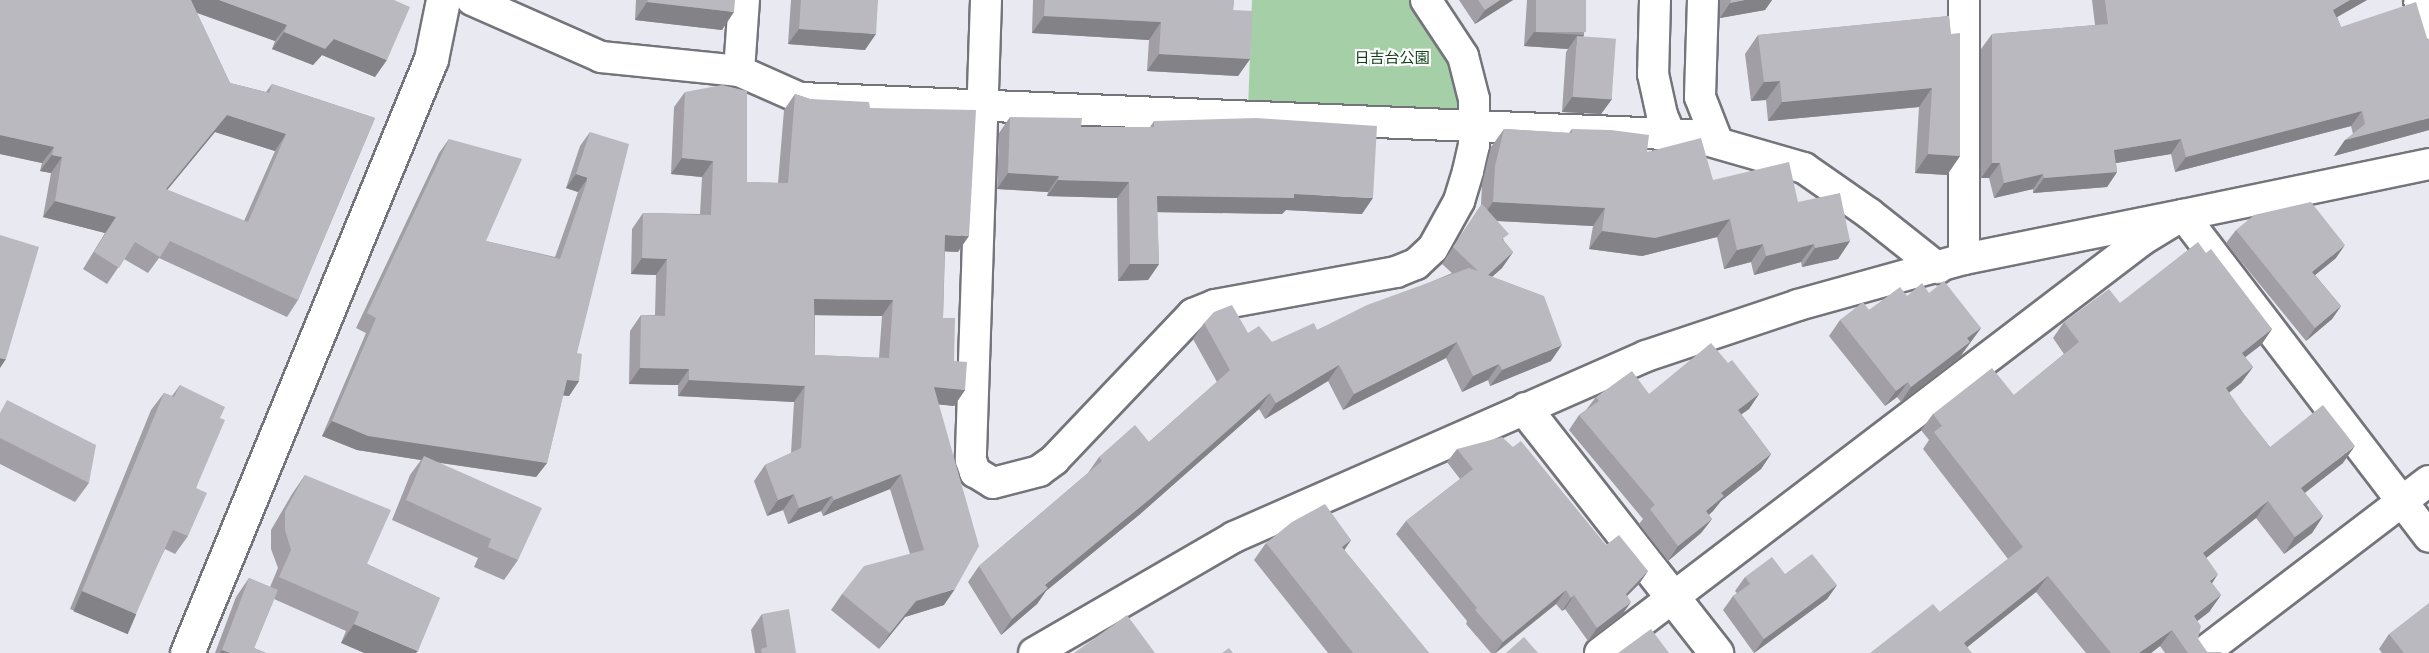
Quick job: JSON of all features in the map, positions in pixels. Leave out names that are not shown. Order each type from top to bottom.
[{"type":"street","points":[[187,653],[431,59],[443,0]]},
{"type":"street","points":[[471,0],[601,57],[739,71],[800,98],[983,103],[1670,134],[1718,143],[1804,168],[1870,214],[1951,263]]},
{"type":"street","points":[[739,71],[744,0]]},
{"type":"street","points":[[986,0],[971,460],[975,472],[993,483],[1039,471],[1054,460],[1193,314],[1215,304],[1396,272],[1416,264],[1433,248],[1459,201],[1474,145],[1475,124],[1470,71],[1447,28],[1426,0]]},
{"type":"street","points":[[1654,0],[1653,74],[1662,115],[1670,134]]},
{"type":"street","points":[[1702,0],[1700,97],[1718,143]]},
{"type":"street","points":[[1951,263],[1964,0]]},
{"type":"street","points":[[2419,0],[2429,42]]},
{"type":"street","points":[[1034,653],[1234,537],[1646,356],[1798,304],[1951,263],[2429,164]]},
{"type":"street","points":[[2183,215],[2429,537]]},
{"type":"street","points":[[1600,653],[2132,247],[2183,215]]},
{"type":"street","points":[[1525,409],[1716,653]]},
{"type":"street","points":[[2203,653],[2429,481]]},
{"type":"green space","name":"日吉台公園","points":[[1252,0],[1419,0],[1443,31],[1469,119],[1248,109]]},
{"type":"building","points":[[0,0],[191,0],[230,83],[269,93],[272,84],[375,118],[298,300],[170,241],[160,257],[135,242],[119,268],[94,252],[116,217],[55,201],[62,157],[52,155],[54,147],[0,135]],"holes":[[[227,115],[286,134],[248,222],[166,189]]]},
{"type":"building","points":[[219,0],[394,0],[410,7],[387,60],[334,39],[325,49],[284,32],[287,25]]},
{"type":"building","points":[[648,0],[735,0],[734,12],[647,2]]},
{"type":"building","points":[[801,0],[878,0],[876,34],[799,29]]},
{"type":"building","points":[[1045,0],[1234,0],[1233,10],[1253,11],[1250,59],[1159,54],[1161,22],[1044,16]]},
{"type":"building","points":[[1478,0],[1500,0],[1485,10]]},
{"type":"building","points":[[1536,0],[1586,0],[1586,32],[1536,32]]},
{"type":"building","points":[[2105,0],[2350,0],[2333,10],[2341,27],[2416,2],[2429,39],[2429,118],[2345,140],[2365,124],[2362,111],[2186,157],[2181,139],[2114,150],[2117,172],[2044,178],[2043,174],[2004,183],[2000,163],[1992,163],[1992,34],[2108,24]]},
{"type":"building","points":[[1949,16],[1951,34],[1960,33],[1960,156],[1928,154],[1932,88],[1782,102],[1780,81],[1764,82],[1758,35]]},
{"type":"building","points":[[1577,36],[1616,39],[1612,100],[1573,97]]},
{"type":"building","points":[[722,85],[747,91],[747,182],[788,183],[795,94],[810,99],[869,102],[870,108],[976,110],[969,236],[945,235],[943,318],[955,318],[954,361],[967,362],[965,390],[934,387],[979,546],[955,589],[916,601],[890,633],[842,594],[864,566],[924,550],[901,474],[834,500],[832,496],[799,508],[794,494],[778,500],[765,465],[801,448],[805,386],[689,380],[689,369],[640,368],[641,315],[665,316],[667,259],[642,258],[643,213],[711,215],[713,161],[682,158],[685,92]],"holes":[[[814,299],[893,300],[889,358],[815,355]]]},
{"type":"building","points":[[1010,117],[1082,118],[1081,127],[1154,127],[1154,121],[1256,118],[1377,126],[1373,198],[1294,194],[1294,198],[1157,196],[1159,264],[1130,264],[1129,182],[1058,180],[1059,176],[1008,173]]},
{"type":"building","points":[[1504,129],[1572,133],[1572,129],[1611,130],[1649,135],[1647,152],[1701,138],[1713,180],[1789,162],[1798,202],[1840,193],[1850,241],[1815,248],[1814,244],[1766,256],[1763,244],[1737,250],[1730,219],[1655,238],[1602,231],[1605,208],[1493,202],[1495,166]]},
{"type":"building","points":[[590,132],[629,144],[577,353],[582,354],[579,381],[567,380],[547,463],[368,436],[332,421],[376,318],[367,313],[449,139],[522,159],[486,241],[560,259],[588,178],[576,174]]},
{"type":"building","points":[[2311,202],[2345,245],[2312,272],[2341,306],[2315,328],[2236,230],[2254,215]]},
{"type":"building","points":[[1482,204],[1509,234],[1502,239],[1513,252],[1488,275],[1544,296],[1562,345],[1502,370],[1499,364],[1473,376],[1457,342],[1354,394],[1339,365],[1276,403],[1270,393],[1150,499],[1045,585],[1048,588],[1012,619],[979,566],[1102,461],[1099,457],[1135,425],[1149,442],[1230,370],[1204,323],[1214,312],[1232,305],[1248,333],[1259,326],[1272,342],[1314,323],[1317,330],[1367,305],[1469,268],[1478,271],[1453,247]]},
{"type":"building","points":[[0,235],[39,247],[6,359],[0,358]]},
{"type":"building","points":[[2198,242],[2206,253],[2211,249],[2272,329],[2242,353],[2253,367],[2226,388],[2243,413],[2270,447],[2323,405],[2355,446],[2301,488],[2323,516],[2295,537],[2268,501],[2203,553],[2218,574],[2210,581],[2221,595],[2194,616],[2201,626],[2198,639],[2207,652],[2222,653],[2188,653],[2172,630],[2139,653],[2111,653],[2048,576],[1964,643],[1972,653],[1870,653],[1933,604],[1940,612],[2023,547],[1934,432],[1942,426],[1933,414],[1992,368],[2014,395],[2079,342],[2064,322],[2109,289],[2120,303]]},
{"type":"building","points":[[1944,281],[1981,328],[1967,338],[1970,342],[1911,387],[1908,382],[1896,391],[1840,320],[1863,302],[1869,310],[1900,287],[1907,296],[1922,283],[1929,293]]},
{"type":"building","points":[[1711,343],[1728,363],[1732,360],[1759,394],[1738,410],[1771,454],[1721,493],[1724,496],[1706,511],[1712,519],[1678,546],[1650,509],[1655,505],[1579,415],[1599,401],[1596,397],[1632,371],[1649,394]]},
{"type":"building","points":[[180,385],[225,407],[220,418],[225,420],[196,488],[207,493],[188,536],[173,530],[136,614],[82,591],[164,393],[174,397]]},
{"type":"building","points":[[7,400],[96,445],[89,483],[0,438],[0,413]]},
{"type":"building","points":[[1502,437],[1513,447],[1521,441],[1606,545],[1619,535],[1648,571],[1626,594],[1631,602],[1597,628],[1574,595],[1571,598],[1566,590],[1503,642],[1475,610],[1477,608],[1406,521],[1473,469],[1457,449]]},
{"type":"building","points":[[424,456],[542,508],[518,560],[488,547],[491,539],[406,500]]},
{"type":"building","points":[[305,475],[391,510],[367,564],[440,598],[418,651],[354,624],[359,612],[279,577],[291,550],[285,530],[285,511]]},
{"type":"building","points":[[1325,504],[1351,540],[1342,547],[1429,653],[1353,653],[1266,543],[1292,522]]},
{"type":"building","points":[[1812,554],[1837,585],[1764,639],[1733,596],[1750,584],[1745,577],[1772,557],[1785,574]]},
{"type":"building","points":[[249,578],[278,590],[254,648],[266,653],[230,653],[222,650]]},
{"type":"building","points":[[2429,603],[2429,653],[2404,653],[2389,634]]},
{"type":"building","points":[[789,609],[796,653],[762,653],[761,649],[767,647],[762,614]]},
{"type":"building","points":[[1127,615],[1155,653],[1074,653]]},
{"type":"building","points":[[1651,629],[1669,653],[1618,653]]},
{"type":"building","points":[[1524,637],[1538,653],[1506,653]]},
{"type":"building","points":[[1229,648],[1233,653],[1222,653]]}]
